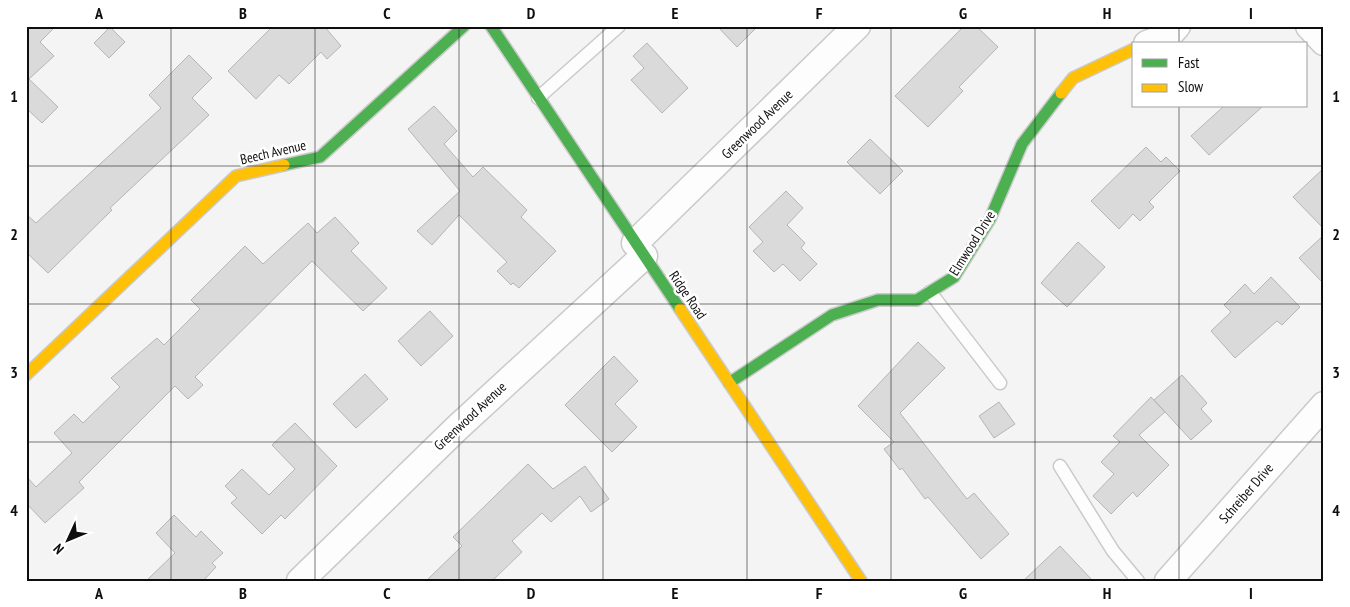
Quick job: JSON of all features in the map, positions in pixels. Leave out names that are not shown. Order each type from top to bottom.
[{"type":"street","name":"Beech Avenue","points":[[26,374],[236,176],[320,157],[464,26]]},
{"type":"street","name":"Ridge Road","points":[[490,26],[861,581]]},
{"type":"street","name":"Greenwood Avenue","points":[[300,581],[640,250],[857,26]]},
{"type":"street","points":[[1152,42],[1168,36],[1177,26]]},
{"type":"street","points":[[1309,26],[1324,42]]},
{"type":"street","name":"Elmwood Drive","points":[[729,383],[832,315],[878,300],[917,300],[954,277],[990,219],[1022,144],[1073,78],[1132,50]]},
{"type":"street","name":"Schreiber Drive","points":[[1168,581],[1324,405]]},
{"type":"lane","points":[[538,98],[619,26]]},
{"type":"lane","points":[[930,292],[1000,383]]},
{"type":"lane","points":[[1060,466],[1113,551],[1138,581]]},
{"type":"building","points":[[26,26],[56,26],[40,42],[54,56],[29,79],[58,107],[42,123],[26,108]]},
{"type":"building","points":[[273,26],[324,26],[341,46],[327,59],[321,52],[289,84],[279,75],[256,99],[228,71]]},
{"type":"building","points":[[717,26],[758,26],[737,47]]},
{"type":"building","points":[[964,26],[976,26],[998,47],[959,87],[963,91],[928,127],[895,96]]},
{"type":"building","points":[[110,27],[125,42],[109,58],[94,43]]},
{"type":"building","points":[[647,43],[688,88],[662,113],[631,80],[644,68],[633,56]]},
{"type":"building","points":[[189,55],[212,78],[192,98],[209,115],[110,208],[112,210],[48,273],[26,252],[26,214],[36,223],[161,108],[149,95]]},
{"type":"building","points":[[434,106],[457,131],[444,144],[473,177],[483,167],[527,210],[521,217],[556,251],[519,288],[513,283],[511,285],[497,271],[507,262],[459,215],[432,245],[417,231],[460,191],[408,129]]},
{"type":"building","points":[[1222,108],[1261,108],[1209,155],[1191,136]]},
{"type":"building","points":[[870,139],[903,171],[880,194],[847,162]]},
{"type":"building","points":[[1146,147],[1161,162],[1166,157],[1180,171],[1149,202],[1154,207],[1140,221],[1133,214],[1119,229],[1091,201]]},
{"type":"building","points":[[1324,168],[1324,229],[1293,197]]},
{"type":"building","points":[[786,191],[803,208],[787,225],[805,243],[801,248],[817,264],[800,281],[783,264],[774,272],[753,251],[763,242],[749,227]]},
{"type":"building","points":[[335,217],[359,243],[351,251],[387,288],[363,311],[312,261],[195,377],[203,385],[188,399],[175,386],[79,482],[84,488],[45,523],[26,503],[26,476],[36,487],[72,453],[54,433],[74,414],[83,423],[120,387],[111,378],[157,338],[164,345],[200,309],[191,300],[245,246],[263,264],[308,223],[317,233]]},
{"type":"building","points":[[1324,235],[1324,284],[1299,258]]},
{"type":"building","points":[[1078,242],[1105,267],[1067,307],[1041,283]]},
{"type":"building","points":[[1271,277],[1300,307],[1282,325],[1277,321],[1235,358],[1211,331],[1231,312],[1224,305],[1245,284],[1254,294]]},
{"type":"building","points":[[430,311],[453,336],[421,366],[398,341]]},
{"type":"building","points":[[918,342],[945,368],[900,413],[967,499],[974,493],[1009,534],[981,559],[928,497],[925,499],[902,468],[900,470],[884,449],[894,442],[858,406]]},
{"type":"building","points":[[614,356],[638,381],[615,404],[637,427],[612,452],[565,405]]},
{"type":"building","points":[[365,374],[388,399],[356,428],[333,404]]},
{"type":"building","points":[[1182,375],[1207,403],[1201,409],[1212,421],[1191,440],[1154,400]]},
{"type":"building","points":[[1151,397],[1165,412],[1139,435],[1169,465],[1137,497],[1133,492],[1111,514],[1093,496],[1114,474],[1101,462],[1120,442],[1113,436]]},
{"type":"building","points":[[999,402],[1015,424],[994,438],[979,416]]},
{"type":"building","points":[[295,423],[337,466],[285,519],[281,515],[262,534],[231,503],[237,498],[225,486],[242,469],[269,495],[295,469],[272,445]]},
{"type":"building","points":[[528,464],[553,489],[585,466],[609,499],[591,512],[580,496],[551,522],[542,513],[512,541],[522,552],[492,581],[426,581],[462,546],[453,537]]},
{"type":"building","points":[[174,515],[196,537],[201,531],[223,553],[212,563],[216,567],[203,581],[146,581],[175,553],[156,533]]},
{"type":"building","points":[[1060,546],[1093,581],[1023,581]]},
{"type":"traffic: fast","points":[[284,165],[320,157],[464,26]]},
{"type":"traffic: fast","points":[[491,26],[680,309]]},
{"type":"traffic: fast","points":[[729,383],[832,315],[878,300],[917,300],[954,277],[990,219],[1022,144],[1061,93]]},
{"type":"traffic: slow","points":[[1061,93],[1073,78],[1132,50]]},
{"type":"traffic: slow","points":[[26,375],[236,176],[284,165]]},
{"type":"traffic: slow","points":[[680,309],[861,581]]}]
